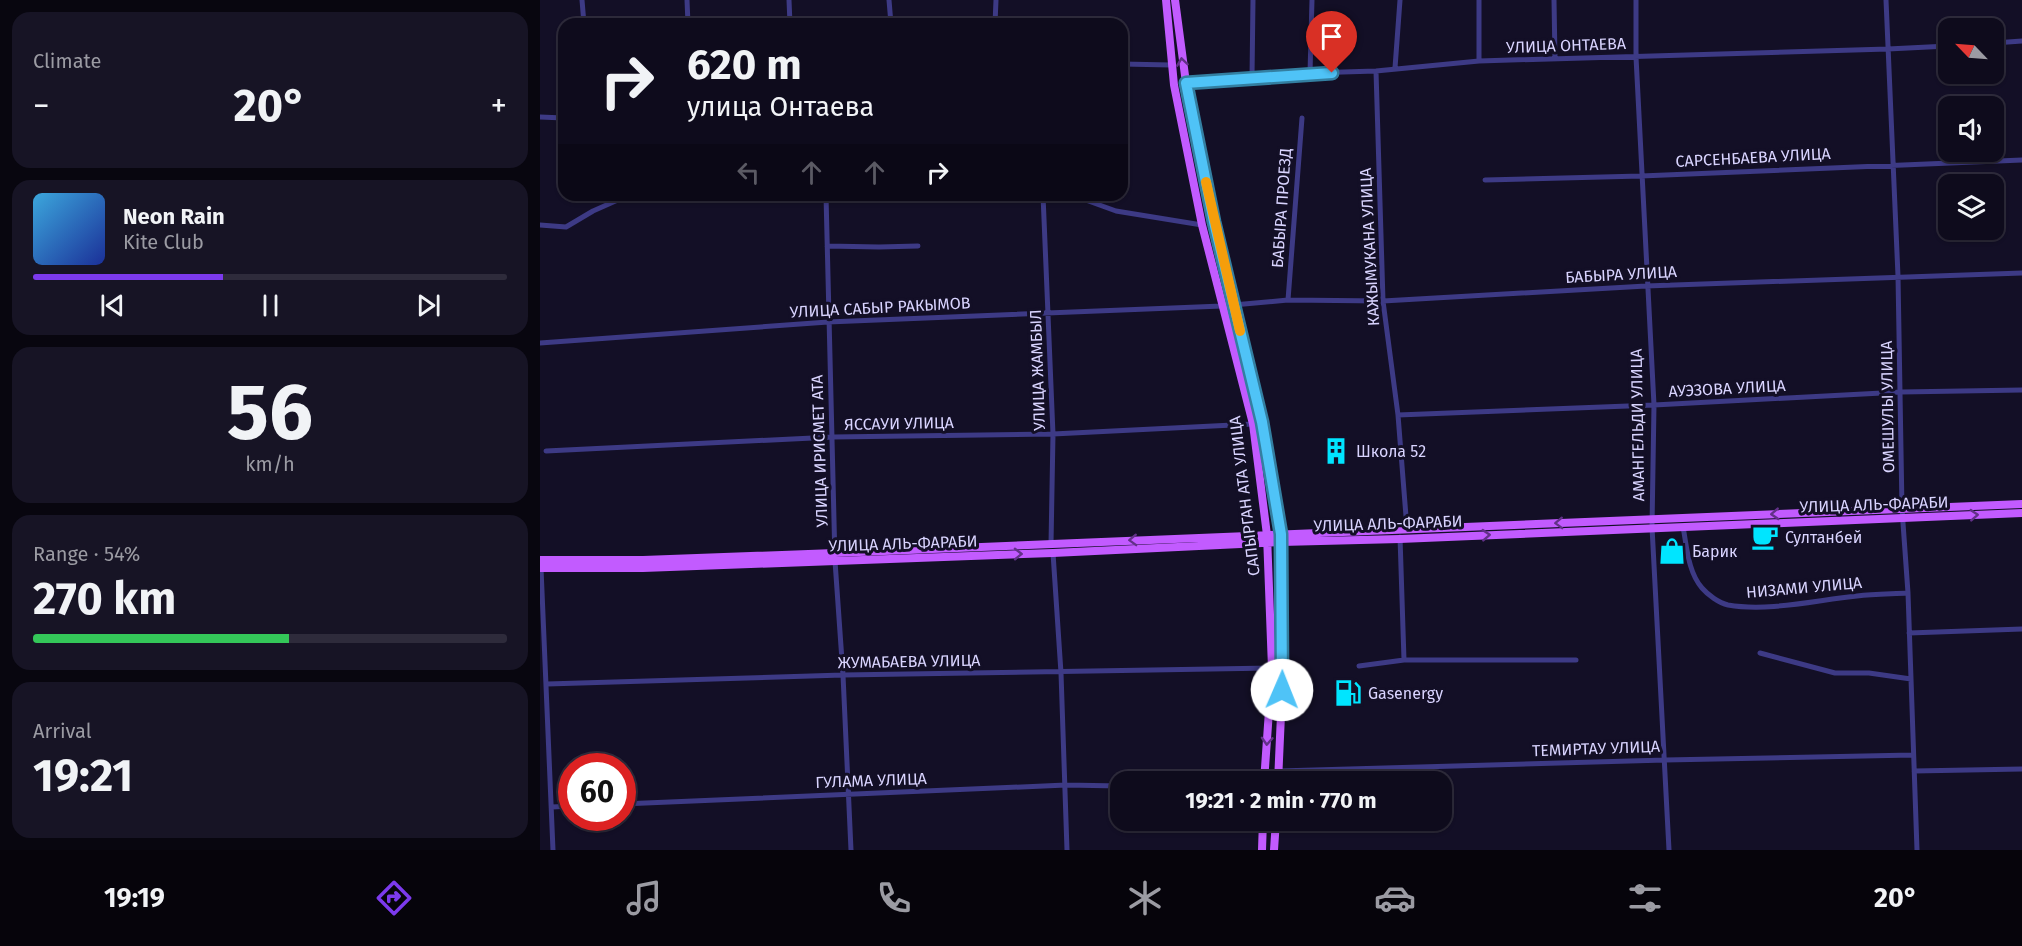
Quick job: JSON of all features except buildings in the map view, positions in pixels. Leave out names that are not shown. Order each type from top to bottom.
[{"type":"main road","name":"САПЫРГАН АТА УЛИЦА","points":[[1166,0],[1171,65],[1202,225],[1253,424],[1267,539],[1272,668],[1265,771]]},
{"type":"main road","name":"САПЫРГАН АТА УЛИЦА","points":[[1175,0],[1186,83],[1214,222],[1262,422],[1281,538],[1283,670],[1279,771]]},
{"type":"main road","name":"УЛИЦА АЛЬ-ФАРАБИ","points":[[1281,538],[1400,539],[1652,523],[1683,527],[2022,504]]},
{"type":"main road","name":"УЛИЦА АЛЬ-ФАРАБИ","points":[[540,565],[643,568],[835,557],[1267,539],[1403,529],[1652,523],[1902,513],[2022,513]]},
{"type":"main road","points":[[1262,850],[1263,831]]},
{"type":"main road","points":[[1274,850],[1275,831]]},
{"type":"street","points":[[582,0],[584,18]]},
{"type":"street","points":[[687,0],[688,18]]},
{"type":"street","points":[[789,0],[790,18]]},
{"type":"street","points":[[889,0],[890,18]]},
{"type":"street","points":[[995,18],[996,0]]},
{"type":"street","points":[[1252,78],[1253,0]]},
{"type":"street","points":[[1310,73],[1312,0]]},
{"type":"street","points":[[1395,68],[1400,0]]},
{"type":"street","points":[[1479,0],[1479,61]]},
{"type":"street","points":[[1554,0],[1555,59]]},
{"type":"street","name":"АМАНГЕЛЬДИ УЛИЦА","points":[[1636,0],[1641,176],[1654,405],[1652,523],[1670,850]]},
{"type":"street","name":"ОМЕШУЛЫ УЛИЦА","points":[[1886,0],[1898,276],[1902,513],[1908,593],[1917,850]]},
{"type":"street","points":[[2004,42],[2022,41]]},
{"type":"street","name":"УЛИЦА ОНТАЕВА","points":[[1186,83],[1310,73],[1376,71],[1479,61],[1938,46]]},
{"type":"street","points":[[1128,64],[1171,65]]},
{"type":"street","name":"КАЖЫМУКАНА УЛИЦА","points":[[1376,71],[1383,301],[1398,415],[1403,529],[1400,539],[1404,660]]},
{"type":"street","points":[[540,117],[558,118]]},
{"type":"street","name":"БАБЫРА ПРОЕЗД","points":[[1288,300],[1302,117]]},
{"type":"street","name":"САРСЕНБАЕВА УЛИЦА","points":[[1485,180],[1641,176],[2022,160]]},
{"type":"street","points":[[540,225],[566,227],[616,201]]},
{"type":"street","name":"УЛИЦА ИРИСМЕТ АТА","points":[[826,201],[835,557],[851,850]]},
{"type":"street","name":"УЛИЦА ЖАМБЫЛ","points":[[1043,201],[1053,434],[1052,549],[1061,673],[1067,850]]},
{"type":"street","points":[[1088,201],[1116,211],[1202,225]]},
{"type":"street","points":[[827,246],[879,248],[918,246]]},
{"type":"street","name":"БАБЫРА УЛИЦА","points":[[1222,306],[1288,300],[1383,301],[1646,286],[2022,273]]},
{"type":"street","name":"УЛИЦА САБЫР РАКЫМОВ","points":[[540,343],[828,321],[1222,306]]},
{"type":"street","name":"АУЭЗОВА УЛИЦА","points":[[1398,415],[1901,392],[2022,390]]},
{"type":"street","name":"ЯССАУИ УЛИЦА","points":[[546,451],[833,437],[1053,434],[1253,424]]},
{"type":"street","name":"НИЗАМИ УЛИЦА","points":[[1683,527],[1692,573],[1702,588],[1718,602],[1728,605],[1802,604],[1858,595],[1908,593]]},
{"type":"street","points":[[540,565],[553,850]]},
{"type":"street","points":[[1909,633],[2022,628]]},
{"type":"street","points":[[1760,653],[1835,673],[1869,673],[1911,679]]},
{"type":"street","points":[[1359,666],[1404,660],[1575,660]]},
{"type":"street","name":"ЖУМАБАЕВА УЛИЦА","points":[[547,684],[843,675],[1272,668]]},
{"type":"street","name":"ТЕМИРТАУ УЛИЦА","points":[[1279,771],[1913,755]]},
{"type":"street","points":[[1914,771],[2022,769]]},
{"type":"street","name":"ГУЛАМА УЛИЦА","points":[[636,803],[1066,785],[1110,786]]},
{"type":"street","points":[[552,807],[558,807]]},
{"type":"slow traffic","points":[[1206,182],[1240,331]]},
{"type":"place","name":"Школа 52","points":[[1336,451]]},
{"type":"place","name":"Султанбей","points":[[1765,537]]},
{"type":"place","name":"Барик","points":[[1672,551]]},
{"type":"place","name":"Gasenergy","points":[[1348,693]]},
{"type":"route","points":[[1282,690],[1281,534],[1262,422],[1214,222],[1186,83],[1332,73]]}]
